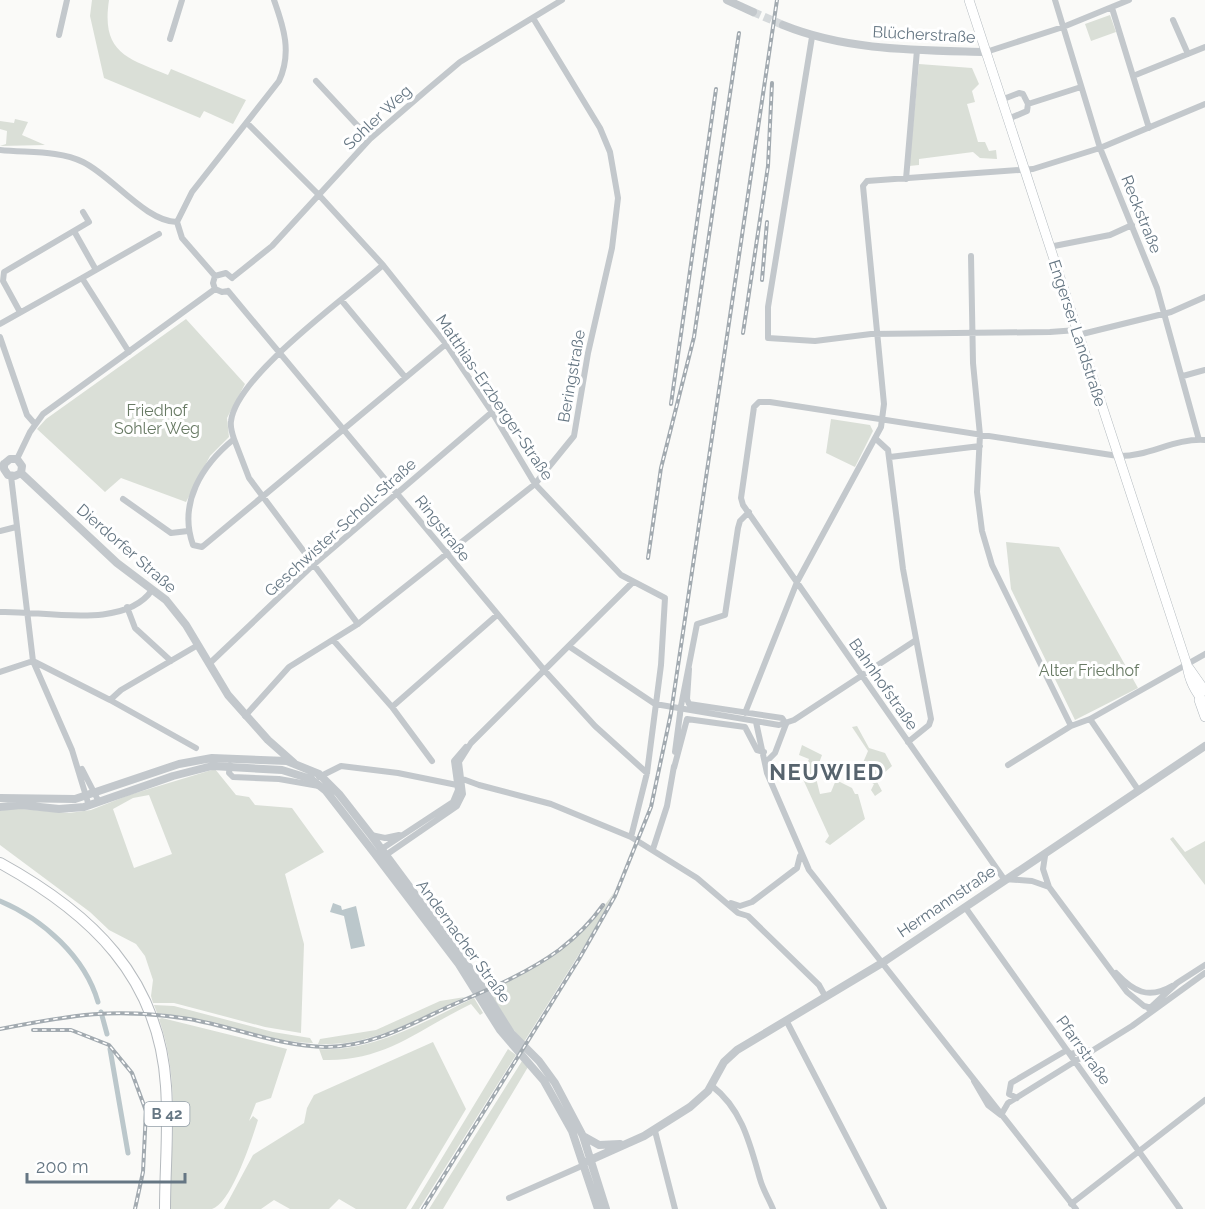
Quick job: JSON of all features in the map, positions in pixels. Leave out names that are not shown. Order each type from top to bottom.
[{"type":"main road","name":"Engerser Landstraße","points":[[969,0],[1187,665],[1205,704]]},
{"type":"main road","points":[[1201,693],[1205,717]]},
{"type":"main road","name":"B 42","points":[[0,857],[38,881],[98,933],[120,958],[141,992],[153,1021],[163,1059],[167,1090],[165,1209]]},
{"type":"main road","name":"B 42","points":[[0,863],[57,897]]},
{"type":"street","points":[[59,35],[67,0]]},
{"type":"street","points":[[170,39],[182,0]]},
{"type":"street","points":[[215,276],[182,238],[177,225],[180,210],[279,81],[286,62],[286,42],[274,0]]},
{"type":"street","name":"Sohler Weg","points":[[231,278],[272,246],[370,139],[460,62],[562,0]]},
{"type":"street","points":[[727,0],[753,12]]},
{"type":"street","name":"Reckstraße","points":[[1055,0],[1100,148],[1154,281],[1202,440]]},
{"type":"street","name":"Blücherstraße","points":[[783,25],[812,37],[917,50],[986,52],[1063,27],[1128,0]]},
{"type":"street","points":[[1113,8],[1149,128]]},
{"type":"street","name":"Beringstraße","points":[[245,716],[289,667],[358,624],[535,484],[574,436],[588,353],[612,248],[618,198],[610,152],[600,128],[532,18]]},
{"type":"street","points":[[1173,20],[1188,54]]},
{"type":"street","points":[[812,37],[768,307],[768,338],[814,342],[878,334],[1077,332],[1164,314],[1188,307],[1205,297]]},
{"type":"street","points":[[1133,76],[1205,47]]},
{"type":"street","points":[[906,179],[917,50]]},
{"type":"street","points":[[315,81],[370,139]]},
{"type":"street","points":[[1028,104],[1081,87]]},
{"type":"street","points":[[1001,100],[1019,93],[1023,94],[1028,104],[1027,111],[1008,119]]},
{"type":"street","points":[[745,716],[797,582],[876,439],[882,419],[884,404],[863,186],[867,181],[1033,169],[1100,148],[1205,104]]},
{"type":"street","name":"Matthias-Erzberger-Straße","points":[[247,123],[318,194],[383,265],[446,344],[492,412],[535,484],[621,575],[665,598],[665,622],[655,704]]},
{"type":"street","points":[[0,150],[60,155],[80,160],[102,173],[159,219],[177,225]]},
{"type":"street","points":[[20,312],[3,281],[4,272],[89,222],[83,212]]},
{"type":"street","points":[[1049,246],[1110,235],[1132,225]]},
{"type":"street","points":[[74,231],[96,270]]},
{"type":"street","points":[[0,324],[159,234]]},
{"type":"street","points":[[971,256],[972,333],[980,435],[978,511],[988,554],[1071,726]]},
{"type":"street","points":[[358,624],[312,566],[249,478],[230,429],[232,415],[246,391],[278,354],[383,265]]},
{"type":"street","points":[[226,273],[231,278],[232,285],[228,291],[222,292],[215,289],[213,283],[215,276],[226,273]]},
{"type":"street","points":[[82,278],[129,352]]},
{"type":"street","points":[[17,459],[35,424],[47,411],[215,289]]},
{"type":"street","name":"Ringstraße","points":[[228,291],[278,354],[398,493],[446,555],[545,671],[595,726],[646,773]]},
{"type":"street","points":[[342,302],[405,377]]},
{"type":"street","points":[[0,337],[27,415],[35,424]]},
{"type":"street","points":[[234,439],[212,460],[192,495],[188,508],[188,531],[196,548],[202,548],[446,344]]},
{"type":"street","points":[[1183,376],[1205,370]]},
{"type":"street","name":"Bahnhofstraße","points":[[882,419],[759,402],[752,414],[742,503],[1004,879]]},
{"type":"street","name":"Geschwister-Scholl-Straße","points":[[209,664],[312,566],[492,412]]},
{"type":"street","points":[[882,419],[1118,456],[1131,456],[1176,441],[1202,440]]},
{"type":"street","points":[[876,439],[887,447],[890,457],[903,569],[931,719],[929,725],[908,742]]},
{"type":"street","points":[[890,457],[980,446]]},
{"type":"street","points":[[17,459],[2,462],[4,471],[11,476],[33,662],[91,795],[99,802]]},
{"type":"street","points":[[11,476],[21,473],[22,465],[17,459]]},
{"type":"street","name":"Dierdorfer Straße","points":[[21,473],[85,534],[174,610],[198,645],[223,689],[268,740],[294,763]]},
{"type":"street","points":[[123,499],[171,533],[188,531]]},
{"type":"street","points":[[674,768],[681,706],[697,624],[721,618],[726,613],[738,525],[749,512]]},
{"type":"street","points":[[0,531],[16,527]]},
{"type":"street","points":[[460,789],[454,761],[458,754],[570,647],[633,582]]},
{"type":"street","points":[[0,612],[28,615],[93,615],[127,607],[146,597],[152,590]]},
{"type":"street","points":[[127,607],[135,628],[171,661]]},
{"type":"street","points":[[392,707],[497,615]]},
{"type":"street","points":[[765,763],[775,753],[786,724],[916,640]]},
{"type":"street","points":[[334,641],[392,707],[432,761]]},
{"type":"street","points":[[110,700],[121,690],[198,645]]},
{"type":"street","points":[[570,647],[655,704],[745,716],[782,718],[786,724]]},
{"type":"street","points":[[1008,765],[1071,726],[1090,719],[1205,654]]},
{"type":"street","points":[[0,672],[33,662],[110,700],[196,748]]},
{"type":"street","points":[[688,668],[691,674],[687,701],[691,705],[745,716],[756,722],[786,724]]},
{"type":"street","points":[[631,837],[646,773],[655,704]]},
{"type":"street","points":[[1090,719],[1139,791]]},
{"type":"street","points":[[652,849],[667,806],[686,720],[745,727],[757,750],[764,752]]},
{"type":"street","points":[[756,722],[765,763],[800,853],[811,873],[989,1096],[1001,1115],[1073,1207],[1139,1149],[1205,1100]]},
{"type":"street","name":"Dierdorfer Straße","points":[[268,740],[273,760],[279,769]]},
{"type":"street","points":[[380,855],[457,806],[460,789],[459,762],[471,743]]},
{"type":"street","name":"Hermannstraße","points":[[587,1162],[655,1131],[690,1107],[711,1086],[724,1062],[734,1053],[882,963],[1004,879],[1045,856],[1205,746]]},
{"type":"street","points":[[229,767],[237,758]]},
{"type":"street","name":"Andernacher Straße","points":[[0,798],[63,800],[91,795],[194,760],[237,758],[294,763],[321,781],[371,835],[380,855]]},
{"type":"street","points":[[321,781],[334,768],[341,766],[398,773],[460,789],[478,785]]},
{"type":"street","name":"Andernacher Straße","points":[[229,767],[229,773],[233,777],[321,781]]},
{"type":"street","name":"Andernacher Straße","points":[[0,807],[21,805],[65,809],[89,806],[198,769],[229,767],[279,769],[321,781],[481,985],[511,1033],[547,1071],[569,1105],[581,1140],[598,1209]]},
{"type":"street","points":[[460,778],[551,804],[631,837],[652,849],[728,902],[738,913],[748,916],[819,986],[825,996]]},
{"type":"street","points":[[380,855],[405,834],[449,806],[460,789],[470,782]]},
{"type":"street","points":[[89,806],[91,795]]},
{"type":"street","points":[[371,835],[385,838],[405,834]]},
{"type":"street","points":[[728,902],[740,906],[752,902],[795,870],[800,864],[800,853]]},
{"type":"street","points":[[1045,856],[1043,869],[1049,887],[1127,992],[1150,1011]]},
{"type":"street","points":[[795,870],[811,873]]},
{"type":"street","points":[[1004,879],[1032,881],[1049,887]]},
{"type":"street","points":[[748,916],[752,902]]},
{"type":"street","name":"Pfarrstraße","points":[[965,907],[1180,1209]]},
{"type":"street","points":[[1143,993],[1160,992],[1205,965]]},
{"type":"street","points":[[1111,969],[1130,988],[1143,993],[1148,998],[1150,1011]]},
{"type":"street","points":[[1001,1115],[1005,1106],[1099,1047],[1205,973]]},
{"type":"street","points":[[1150,1011],[1177,982]]},
{"type":"street","points":[[786,1020],[884,1209]]},
{"type":"street","points":[[1017,1098],[1009,1092],[1011,1083],[1069,1052],[1099,1047]]},
{"type":"street","points":[[711,1086],[727,1100],[745,1129],[762,1185],[773,1209]]},
{"type":"street","points":[[655,1131],[675,1209]]},
{"type":"street","points":[[581,1140],[601,1145],[635,1141]]},
{"type":"street","points":[[508,1198],[587,1162]]},
{"type":"street","name":"Andernacher Straße","points":[[587,1162],[606,1209]]},
{"type":"street","points":[[770,1202],[779,1209]]},
{"type":"green space","points":[[92,0],[109,0],[109,32],[113,43],[129,58],[168,75],[171,69],[246,100],[233,124],[204,111],[200,118],[104,78],[90,16]]},
{"type":"green space","points":[[1110,15],[1116,32],[1091,41],[1085,24]]},
{"type":"green space","points":[[919,64],[972,68],[979,84],[972,91],[975,102],[967,104],[978,142],[985,142],[989,151],[996,150],[997,159],[980,158],[973,152],[919,159],[919,165],[909,166]]},
{"type":"green space","points":[[15,119],[28,122],[22,135],[45,145],[0,146],[6,144],[7,131],[0,129],[0,121],[14,123]]},
{"type":"green space","name":"Friedhof Sohler Weg","points":[[186,319],[245,384],[227,418],[229,437],[210,456],[186,502],[121,478],[105,492],[37,429],[46,419]]},
{"type":"green space","points":[[831,419],[870,425],[873,431],[855,467],[826,453]]},
{"type":"green space","name":"Alter Friedhof","points":[[1006,542],[1059,547],[1138,688],[1075,720],[1011,589]]},
{"type":"green space","points":[[857,726],[869,748],[885,753],[892,766],[876,780],[882,791],[875,796],[871,790],[874,784],[861,777],[859,772],[868,751],[852,727]]},
{"type":"green space","points":[[802,745],[822,755],[815,774],[820,794],[831,792],[836,780],[852,788],[855,794],[858,794],[865,819],[830,845],[825,842],[829,836],[794,763],[805,768],[809,759],[799,755]]},
{"type":"green space","points":[[215,769],[236,795],[249,797],[255,805],[292,808],[324,852],[285,874],[304,944],[301,1033],[265,1027],[174,1003],[153,1003],[151,996],[153,980],[145,956],[136,944],[109,930],[90,912],[0,845],[0,811],[11,808],[69,813],[91,810],[129,795]],"holes":[[[149,795],[172,854],[134,868],[113,809],[133,798]]]},
{"type":"green space","points":[[1173,837],[1185,852],[1205,841],[1205,885],[1170,839]]},
{"type":"green space","points":[[615,891],[593,932],[524,1042],[511,1027],[489,991],[527,971],[559,950],[588,924]]},
{"type":"green space","points":[[465,997],[376,1036],[338,1044],[318,1044],[320,1039],[376,1030],[440,1001]]},
{"type":"green space","points":[[474,998],[483,1013],[480,1015],[471,1004],[383,1050],[365,1056],[323,1060],[319,1049],[360,1046],[379,1040],[418,1025]]},
{"type":"green space","points":[[154,1005],[174,1006],[273,1032],[310,1038],[313,1043],[274,1039],[157,1013]]},
{"type":"green space","points":[[159,1019],[287,1049],[271,1098],[256,1103],[249,1121],[253,1116],[258,1120],[240,1170],[226,1196],[219,1205],[212,1209],[169,1209],[173,1113],[170,1066]]},
{"type":"green space","points":[[433,1042],[466,1109],[406,1209],[356,1209],[339,1199],[329,1209],[290,1209],[274,1200],[261,1209],[224,1209],[253,1155],[304,1123],[307,1108],[314,1095]]},
{"type":"green space","points":[[508,1049],[516,1055],[419,1209],[411,1209]]},
{"type":"green space","points":[[522,1061],[528,1067],[443,1209],[429,1209]]},
{"type":"shaded area","points":[[333,903],[341,906],[342,910],[356,906],[365,946],[351,949],[344,916],[330,912]]},
{"type":"waterway","points":[[0,901],[32,918],[60,941],[83,970],[98,1002]]},
{"type":"waterway","points":[[101,1012],[107,1034]]},
{"type":"waterway","points":[[110,1049],[128,1153]]},
{"type":"tunnel","points":[[753,12],[783,25]]},
{"type":"railway","points":[[423,1209],[579,959],[615,896],[651,807],[671,713],[777,0]]},
{"type":"railway","points":[[648,558],[661,468],[694,337],[739,33]]},
{"type":"railway","points":[[743,333],[768,166],[772,83]]},
{"type":"railway","points":[[671,404],[716,89]]},
{"type":"railway","points":[[762,280],[767,222]]},
{"type":"railway","points":[[0,1029],[50,1020],[116,1013],[163,1015],[189,1019],[308,1046],[326,1047],[359,1043],[405,1027],[533,967],[571,940],[603,905]]},
{"type":"railway","points":[[33,1030],[71,1030],[109,1045],[132,1073],[146,1111],[143,1172],[135,1209]]},
{"type":"district","name":"NEUWIED","points":[[827,772]]}]
